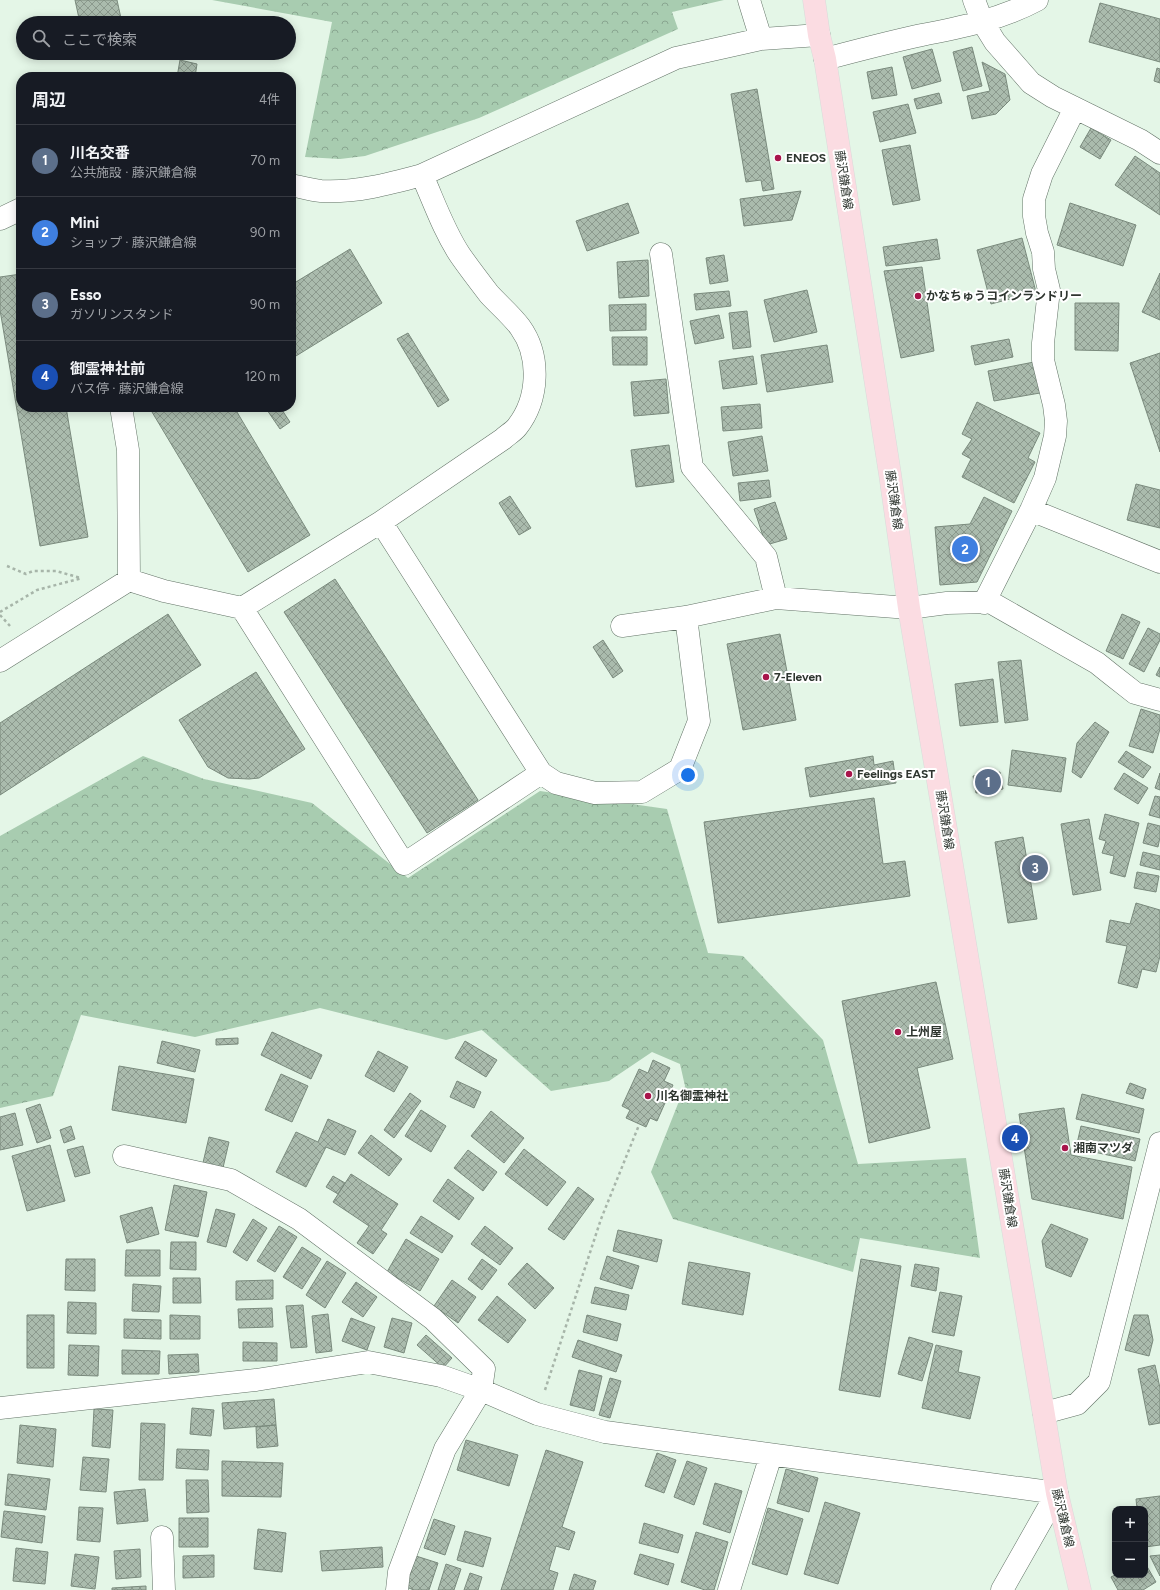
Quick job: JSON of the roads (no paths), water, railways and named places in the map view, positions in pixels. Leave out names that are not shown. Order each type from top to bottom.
[{"type":"main road","name":"藤沢鎌倉線","points":[[814,0],[819,35],[825,59],[889,466],[909,608],[1057,1493],[1080,1590]]},
{"type":"street","points":[[749,0],[761,39]]},
{"type":"street","points":[[974,0],[982,22],[994,42],[1032,83],[1052,97],[1133,137],[1160,154]]},
{"type":"street","points":[[825,59],[876,45],[982,22],[1037,0]]},
{"type":"street","points":[[296,186],[320,191],[338,191],[380,186],[422,175],[676,58],[761,39],[819,35]]},
{"type":"street","points":[[984,603],[1031,510],[1045,478],[1055,436],[1056,421],[1054,405],[1043,360],[1043,343],[1049,290],[1044,269],[1043,252],[1034,216],[1034,199],[1042,174],[1075,108]]},
{"type":"street","points":[[0,661],[129,580],[164,591],[242,608],[381,522],[503,439],[516,428],[532,397],[535,378],[534,360],[529,344],[520,328],[488,292],[459,253],[446,229],[422,175]]},
{"type":"street","points":[[0,219],[16,211]]},
{"type":"street","points":[[661,254],[692,467],[766,557],[776,598]]},
{"type":"street","points":[[122,412],[128,450],[129,580]]},
{"type":"street","points":[[1031,510],[1160,562]]},
{"type":"street","points":[[381,522],[541,773],[556,783],[595,793],[642,792],[680,769],[699,722],[686,616]]},
{"type":"street","points":[[622,626],[686,616],[776,598],[909,608],[947,603],[990,602],[1097,662],[1112,676],[1135,692],[1160,700]]},
{"type":"street","points":[[242,608],[404,864],[541,773]]},
{"type":"street","points":[[1044,1413],[1077,1404],[1099,1382],[1160,1143]]},
{"type":"street","points":[[124,1156],[231,1180],[299,1219],[433,1319],[484,1369],[481,1390],[445,1449],[399,1572],[397,1590]]},
{"type":"street","points":[[0,1408],[256,1380],[368,1362],[441,1376],[481,1390],[537,1414],[605,1432],[1057,1493],[1002,1590]]},
{"type":"street","points":[[729,1590],[771,1455]]},
{"type":"street","points":[[162,1537],[164,1590]]},
{"type":"place","name":"ENEOS","points":[[778,158]]},
{"type":"place","name":"かなちゅうコインランドリー","points":[[918,296]]},
{"type":"place","name":"Mini","points":[[965,549]]},
{"type":"place","name":"7-Eleven","points":[[766,677]]},
{"type":"place","name":"Feelings EAST","points":[[849,774]]},
{"type":"place","name":"川名交番","points":[[988,782]]},
{"type":"place","name":"Esso","points":[[1035,868]]},
{"type":"place","name":"上州屋","points":[[898,1032]]},
{"type":"place","name":"川名御霊神社","points":[[648,1096]]},
{"type":"place","name":"御霊神社前","points":[[1015,1138]]},
{"type":"place","name":"湘南マツダ","points":[[1065,1148]]}]
